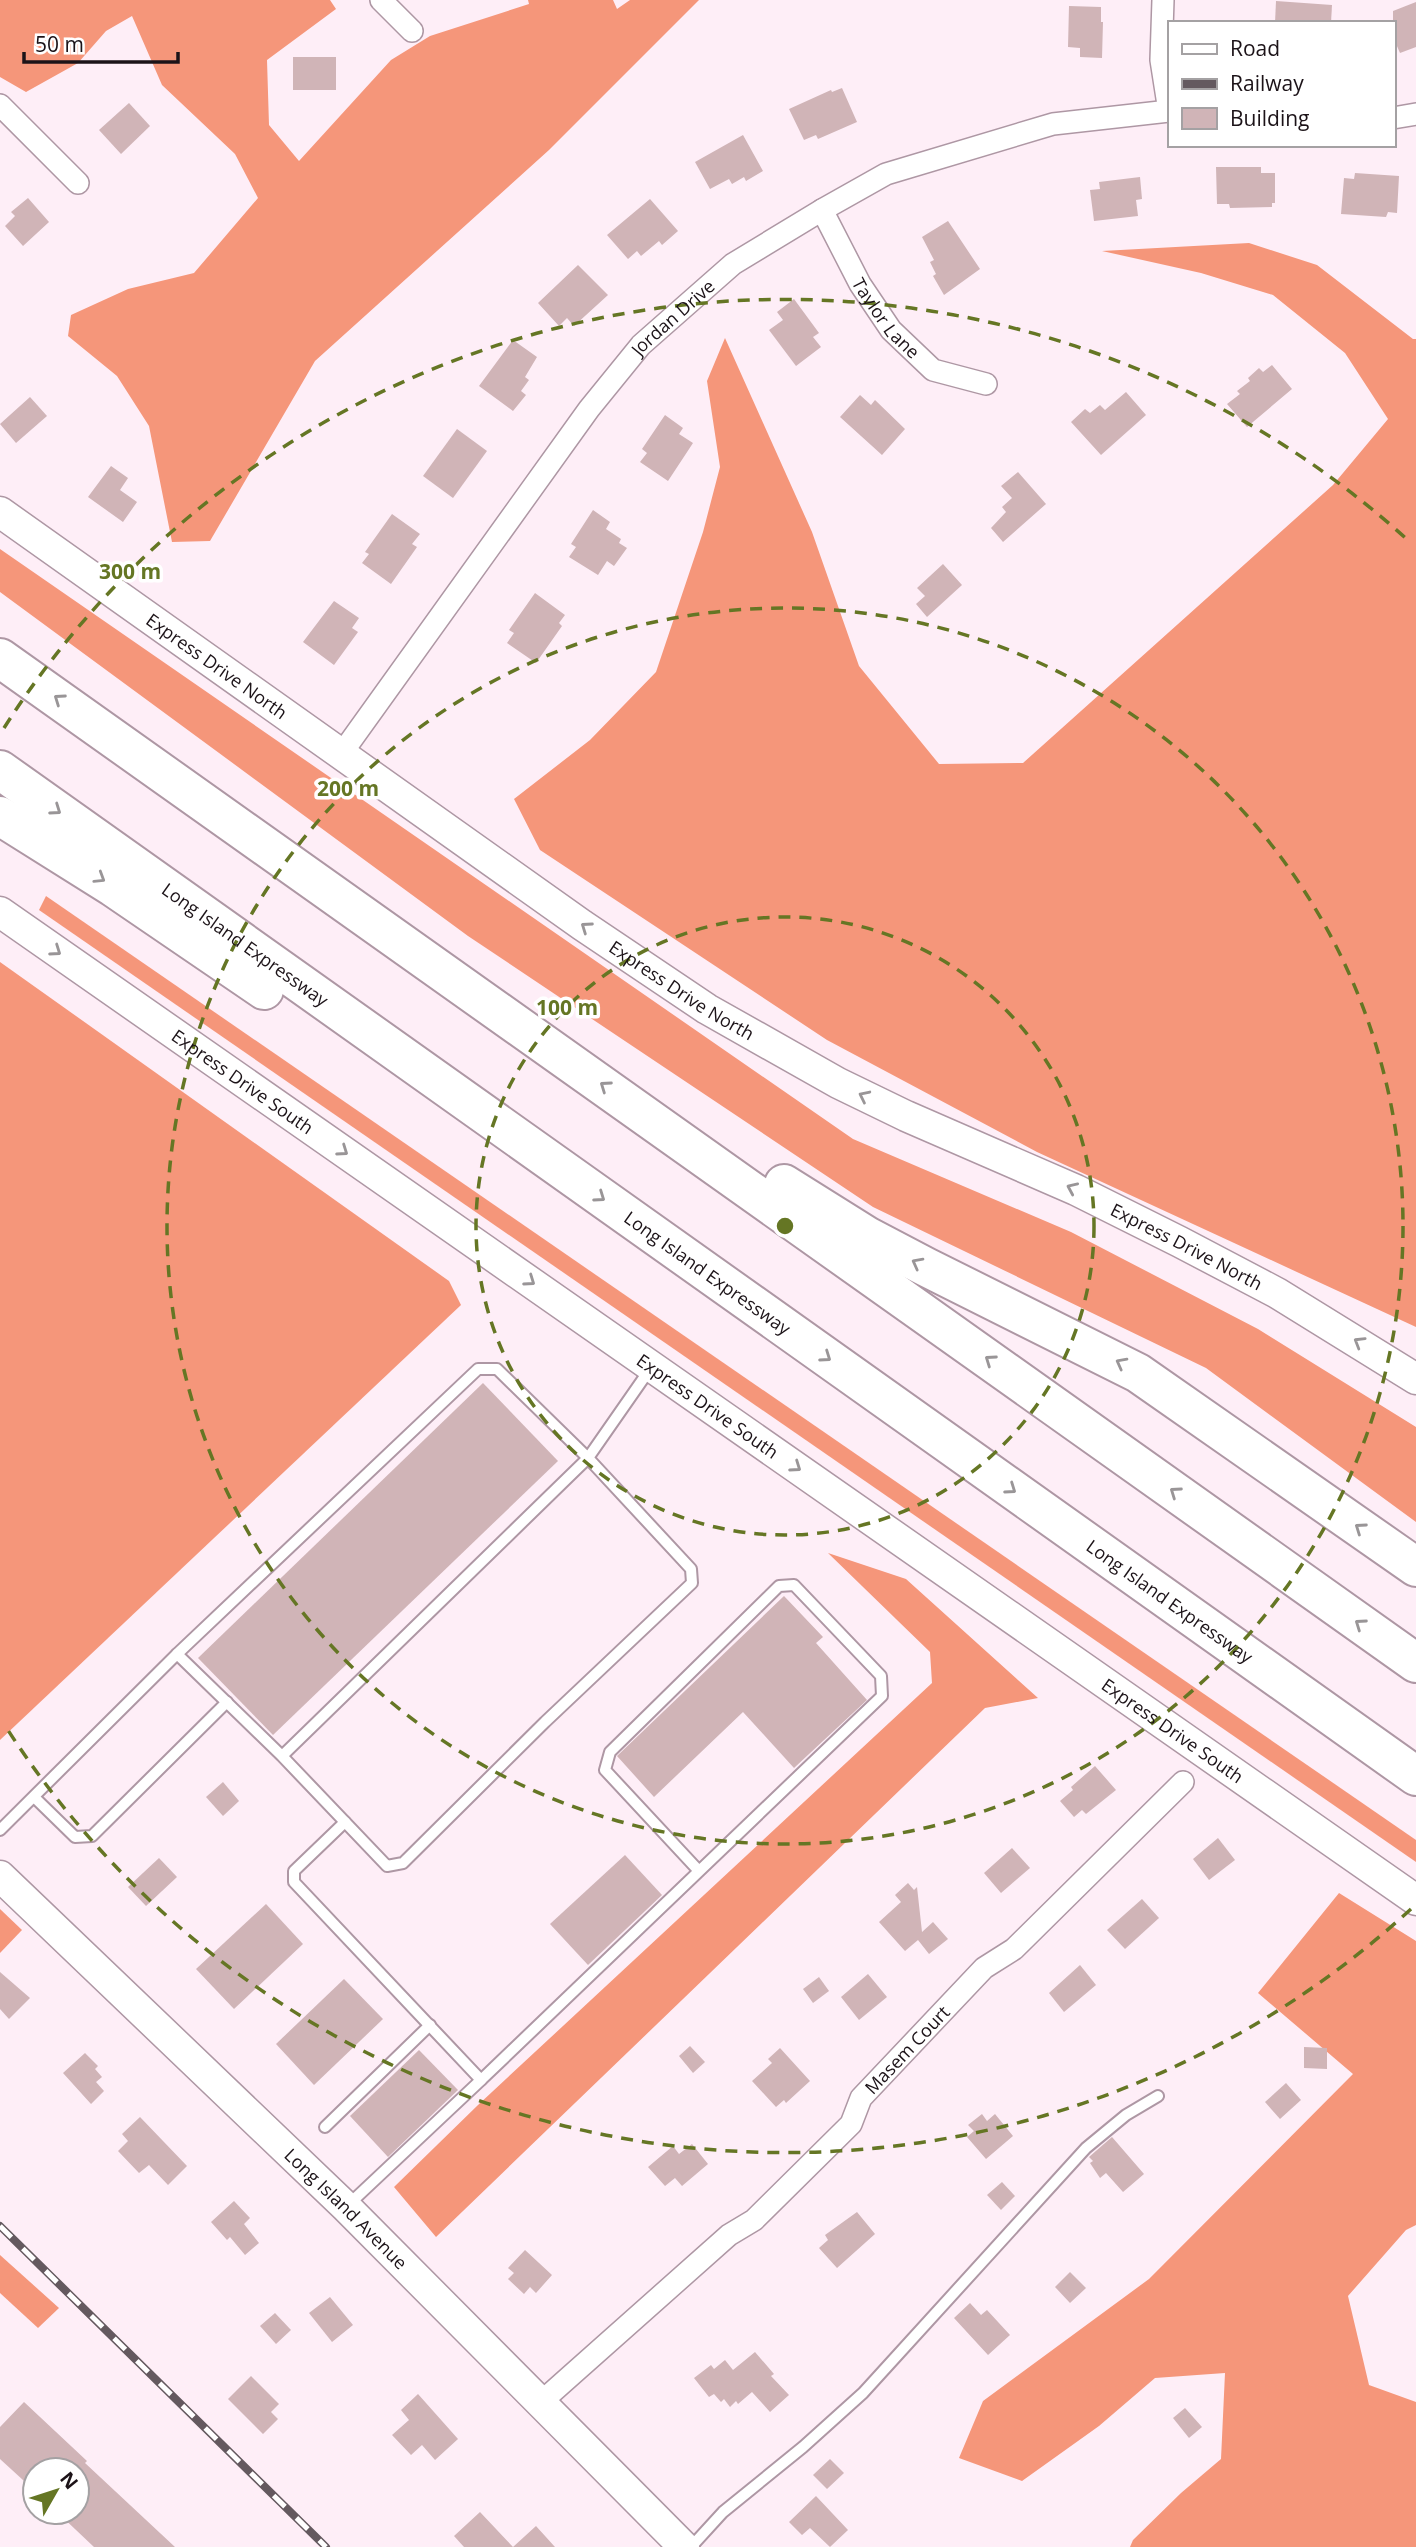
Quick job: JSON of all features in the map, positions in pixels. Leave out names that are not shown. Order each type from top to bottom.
[{"type":"highway","points":[[0,658],[1416,1663]]},
{"type":"highway","name":"Long Island Expressway","points":[[0,770],[1416,1776]]},
{"type":"highway","points":[[0,816],[113,887],[373,1064],[564,1171]]},
{"type":"highway","points":[[651,1119],[725,1145],[867,1236],[984,1298],[1138,1373],[1416,1567]]},
{"type":"main road","name":"Express Drive North","points":[[0,512],[592,932],[718,1015],[838,1083],[906,1116],[1076,1190],[1180,1242],[1277,1293],[1416,1378]]},
{"type":"main road","name":"Express Drive South","points":[[0,912],[1416,1900]]},
{"type":"main road","name":"Long Island Avenue","points":[[0,1876],[346,2207],[684,2547]]},
{"type":"street","points":[[381,0],[412,31]]},
{"type":"street","name":"Jordan Drive","points":[[1163,0],[1161,60],[1168,105]]},
{"type":"street","points":[[0,105],[78,183]]},
{"type":"street","name":"Jordan Drive","points":[[342,753],[589,409],[641,345],[733,264],[822,209],[886,174],[1053,124],[1168,111]]},
{"type":"street","points":[[1395,118],[1416,114]]},
{"type":"street","name":"Taylor Lane","points":[[822,209],[860,284],[891,330],[933,370],[986,384]]},
{"type":"street","name":"Masem Court","points":[[540,2403],[729,2235],[754,2220],[851,2124],[861,2098],[984,1968],[1014,1949],[1183,1782]]},
{"type":"lane","points":[[282,1756],[588,1458],[652,1367]]},
{"type":"lane","points":[[0,1830],[177,1654],[478,1369],[497,1369],[588,1458],[691,1569],[692,1583],[545,1722],[403,1863],[387,1866],[282,1756],[177,1654]]},
{"type":"lane","points":[[346,2207],[481,2080],[882,1696],[881,1676],[794,1585],[779,1586],[610,1752],[605,1770],[699,1871]]},
{"type":"lane","points":[[34,1797],[75,1837],[92,1836],[227,1702]]},
{"type":"lane","points":[[345,1822],[294,1871],[293,1882],[481,2080]]},
{"type":"lane","points":[[325,2127],[430,2025]]},
{"type":"lane","points":[[691,2547],[723,2512],[803,2447],[863,2393],[1086,2148],[1116,2122],[1158,2096]]},
{"type":"shaded area","points":[[0,0],[330,0],[336,9],[267,60],[269,125],[299,161],[391,60],[430,36],[529,4],[528,0],[613,0],[617,9],[630,0],[699,0],[549,150],[315,361],[210,541],[172,542],[149,426],[117,376],[68,336],[71,315],[128,289],[194,273],[258,198],[235,154],[162,85],[132,16],[106,31],[78,63],[26,92],[0,77]]},
{"type":"shaded area","points":[[1249,243],[1317,265],[1416,339],[1416,1327],[1037,1152],[827,1040],[540,850],[514,799],[590,740],[656,672],[703,532],[720,467],[707,381],[725,338],[812,532],[859,666],[939,764],[1023,763],[1333,485],[1388,419],[1345,353],[1273,295],[1201,273],[1102,251]]},
{"type":"shaded area","points":[[0,549],[853,1139],[1071,1232],[1258,1329],[1416,1427],[1416,1522],[1206,1368],[873,1207],[468,936],[0,592]]},
{"type":"shaded area","points":[[46,896],[1416,1840],[1416,1862],[39,910]]},
{"type":"shaded area","points":[[0,962],[449,1281],[461,1305],[0,1740]]},
{"type":"shaded area","points":[[828,1553],[906,1579],[1038,1698],[985,1708],[436,2237],[394,2187],[478,2105],[932,1683],[930,1652]]},
{"type":"shaded area","points":[[1339,1893],[1416,1941],[1416,2225],[1406,2230],[1348,2296],[1369,2385],[1416,2402],[1416,2547],[1130,2547],[1133,2540],[1181,2493],[1221,2459],[1225,2373],[1155,2378],[1099,2426],[1022,2481],[959,2458],[983,2401],[1149,2279],[1353,2074],[1258,1993]]},
{"type":"shaded area","points":[[0,1909],[22,1930],[0,1953]]},
{"type":"shaded area","points":[[0,2255],[59,2308],[38,2328],[0,2293]]},
{"type":"building","points":[[1276,1],[1332,5],[1331,21],[1275,21]]},
{"type":"building","points":[[1416,2],[1416,47],[1400,53],[1395,42],[1393,11]]},
{"type":"building","points":[[1069,6],[1101,7],[1102,58],[1080,57],[1080,48],[1068,47]]},
{"type":"building","points":[[293,57],[336,57],[336,90],[293,90]]},
{"type":"building","points":[[842,88],[857,122],[818,139],[816,135],[804,140],[789,109],[831,90],[832,92]]},
{"type":"building","points":[[129,103],[150,126],[121,154],[99,130]]},
{"type":"building","points":[[743,135],[763,171],[746,181],[744,177],[732,184],[729,179],[710,189],[695,162]]},
{"type":"building","points":[[1216,167],[1261,167],[1261,173],[1275,173],[1275,203],[1272,203],[1272,207],[1230,208],[1229,204],[1217,204]]},
{"type":"building","points":[[1355,173],[1399,176],[1397,213],[1388,212],[1386,217],[1341,214],[1344,178],[1354,179]]},
{"type":"building","points":[[1140,177],[1142,199],[1136,200],[1138,216],[1094,221],[1090,190],[1100,189],[1099,182]]},
{"type":"building","points":[[28,198],[49,222],[23,246],[5,226],[15,216],[11,212]]},
{"type":"building","points":[[650,199],[678,231],[662,245],[659,241],[641,256],[637,251],[628,259],[607,235]]},
{"type":"building","points":[[948,221],[980,269],[944,295],[933,276],[936,274],[930,262],[934,260],[922,237]]},
{"type":"building","points":[[578,265],[608,295],[574,326],[567,318],[559,326],[538,303]]},
{"type":"building","points":[[794,299],[819,333],[813,337],[821,347],[796,366],[769,330],[783,320],[777,312]]},
{"type":"building","points":[[513,340],[537,357],[525,377],[529,380],[521,391],[526,395],[513,411],[479,386]]},
{"type":"building","points":[[1272,365],[1292,389],[1247,427],[1227,404],[1240,394],[1237,391],[1250,381],[1248,378],[1259,368],[1263,372]]},
{"type":"building","points":[[1126,392],[1146,415],[1101,455],[1071,422],[1085,409],[1090,413],[1100,405],[1105,410]]},
{"type":"building","points":[[860,395],[871,405],[875,400],[905,429],[882,455],[840,417]]},
{"type":"building","points":[[30,397],[47,416],[16,443],[0,424]]},
{"type":"building","points":[[665,415],[683,428],[679,434],[693,443],[668,481],[640,462],[647,453],[642,449]]},
{"type":"building","points":[[457,429],[487,451],[453,498],[423,476]]},
{"type":"building","points":[[111,466],[128,478],[120,490],[137,502],[123,522],[88,497]]},
{"type":"building","points":[[1018,472],[1046,504],[1003,542],[991,528],[1006,512],[1002,507],[1012,498],[1001,486]]},
{"type":"building","points":[[593,510],[610,522],[606,529],[621,539],[619,543],[627,548],[614,566],[607,561],[598,575],[569,557],[576,547],[571,544]]},
{"type":"building","points":[[392,514],[420,534],[412,544],[417,547],[391,584],[362,563],[369,554],[365,552]]},
{"type":"building","points":[[943,564],[962,585],[927,617],[916,604],[925,596],[917,588]]},
{"type":"building","points":[[535,593],[565,615],[559,623],[562,626],[536,663],[507,643],[514,633],[509,630]]},
{"type":"building","points":[[334,601],[359,618],[352,628],[358,632],[334,665],[303,642]]},
{"type":"building","points":[[483,1383],[558,1461],[273,1735],[198,1658]]},
{"type":"building","points":[[784,1596],[823,1637],[816,1643],[867,1700],[794,1768],[743,1712],[654,1797],[617,1756]]},
{"type":"building","points":[[1095,1766],[1116,1790],[1086,1814],[1082,1810],[1074,1817],[1060,1801],[1073,1790],[1071,1787]]},
{"type":"building","points":[[223,1782],[239,1801],[223,1816],[206,1797]]},
{"type":"building","points":[[1218,1838],[1235,1860],[1209,1880],[1193,1859]]},
{"type":"building","points":[[1012,1848],[1030,1868],[1001,1893],[984,1873]]},
{"type":"building","points":[[625,1855],[662,1895],[588,1965],[550,1924]]},
{"type":"building","points":[[159,1858],[177,1877],[146,1906],[128,1887]]},
{"type":"building","points":[[908,1883],[914,1890],[917,1887],[922,1932],[933,1922],[948,1939],[929,1954],[918,1940],[905,1951],[879,1922],[901,1902],[895,1895]]},
{"type":"building","points":[[1142,1899],[1159,1918],[1125,1949],[1107,1930]]},
{"type":"building","points":[[266,1904],[303,1944],[234,2009],[196,1969]]},
{"type":"building","points":[[1080,1965],[1096,1985],[1064,2012],[1049,1993]]},
{"type":"building","points":[[0,1972],[30,1998],[9,2019],[0,2009]]},
{"type":"building","points":[[868,1974],[887,1997],[859,2020],[841,1997]]},
{"type":"building","points":[[819,1977],[829,1991],[813,2003],[803,1989]]},
{"type":"building","points":[[344,1979],[383,2019],[314,2085],[276,2044]]},
{"type":"building","points":[[690,2046],[705,2062],[693,2073],[679,2056]]},
{"type":"building","points":[[1304,2047],[1327,2048],[1327,2069],[1304,2068]]},
{"type":"building","points":[[780,2048],[810,2081],[786,2103],[784,2100],[776,2107],[752,2081],[772,2063],[768,2059]]},
{"type":"building","points":[[419,2050],[458,2090],[388,2157],[350,2116]]},
{"type":"building","points":[[85,2053],[98,2066],[95,2069],[102,2077],[96,2082],[104,2091],[91,2104],[63,2073]]},
{"type":"building","points":[[1286,2083],[1301,2100],[1280,2119],[1265,2102]]},
{"type":"building","points":[[982,2114],[987,2121],[995,2114],[1013,2136],[986,2159],[967,2137],[974,2131],[968,2125]]},
{"type":"building","points":[[140,2117],[187,2166],[168,2185],[149,2165],[139,2173],[118,2151],[128,2141],[122,2134]]},
{"type":"building","points":[[1112,2137],[1144,2174],[1123,2192],[1106,2173],[1100,2178],[1090,2163],[1093,2161],[1089,2157]]},
{"type":"building","points":[[692,2144],[708,2164],[682,2186],[675,2178],[665,2186],[648,2167],[673,2146],[679,2154]]},
{"type":"building","points":[[1002,2182],[1015,2196],[1001,2210],[987,2195]]},
{"type":"building","points":[[234,2201],[250,2218],[244,2224],[259,2243],[245,2255],[230,2237],[227,2240],[211,2222]]},
{"type":"building","points":[[857,2212],[875,2234],[837,2268],[819,2248],[828,2240],[825,2235]]},
{"type":"building","points":[[525,2250],[552,2275],[536,2293],[530,2287],[524,2294],[508,2279],[514,2273],[508,2268]]},
{"type":"building","points":[[1070,2272],[1086,2288],[1070,2303],[1055,2287]]},
{"type":"building","points":[[330,2297],[353,2325],[332,2342],[309,2313]]},
{"type":"building","points":[[970,2303],[981,2315],[987,2310],[1010,2335],[988,2355],[954,2318]]},
{"type":"building","points":[[275,2313],[291,2330],[276,2344],[260,2326]]},
{"type":"building","points":[[755,2352],[774,2374],[771,2376],[789,2395],[770,2412],[752,2392],[730,2407],[724,2399],[721,2402],[714,2394],[709,2397],[694,2378],[711,2365],[714,2369],[725,2360],[733,2370]]},
{"type":"building","points":[[251,2376],[279,2404],[271,2412],[278,2419],[263,2434],[228,2399]]},
{"type":"building","points":[[418,2394],[458,2439],[435,2460],[422,2445],[411,2455],[392,2435],[409,2420],[401,2410]]},
{"type":"building","points":[[24,2402],[82,2456],[21,2456],[21,2478],[0,2459],[0,2427]]},
{"type":"building","points":[[1185,2408],[1202,2427],[1189,2438],[1173,2418]]},
{"type":"building","points":[[830,2459],[844,2473],[827,2489],[813,2475]]},
{"type":"building","points":[[91,2469],[175,2547],[94,2547],[72,2526],[91,2526]]},
{"type":"building","points":[[816,2496],[848,2530],[830,2547],[810,2528],[802,2535],[789,2522]]},
{"type":"building","points":[[480,2512],[513,2547],[464,2547],[454,2536]]},
{"type":"building","points":[[536,2526],[555,2547],[513,2547]]},
{"type":"railway","points":[[0,2226],[326,2547]]}]
